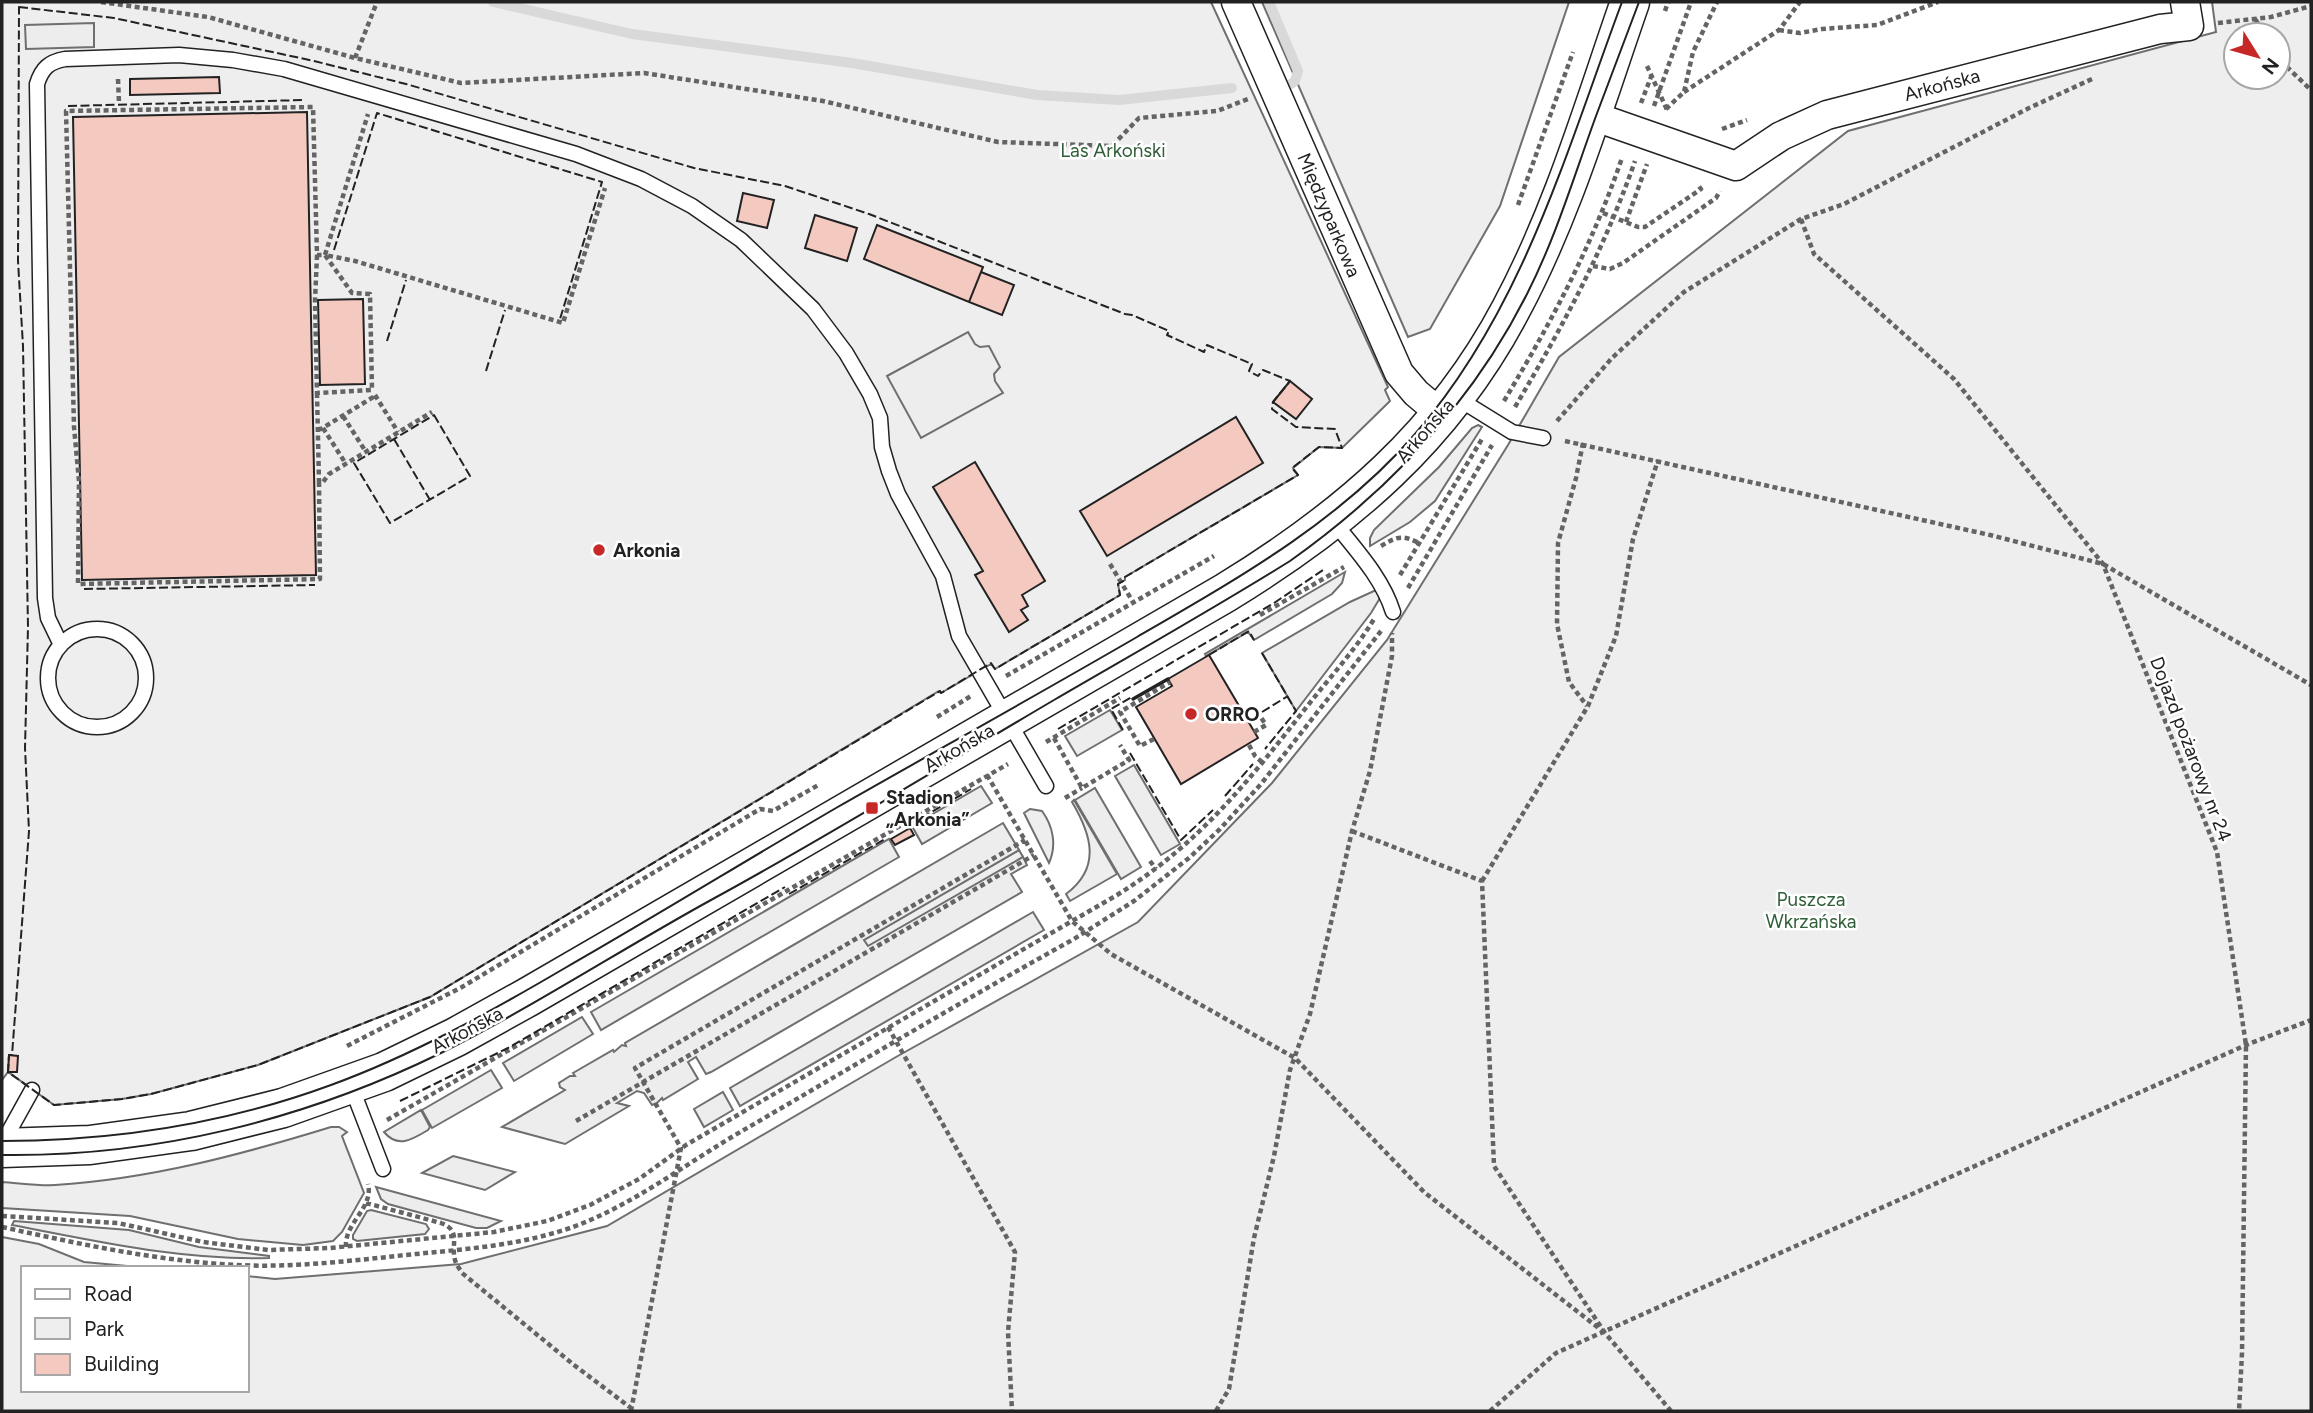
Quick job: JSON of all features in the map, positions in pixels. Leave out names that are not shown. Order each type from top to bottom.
[{"type":"street","name":"Międzyparkowa","points":[[1236,2],[1399,373],[1412,390],[1448,405]]},
{"type":"street","name":"Arkońska","points":[[2,1146],[90,1145],[191,1131],[283,1108],[344,1068],[433,1048],[528,998],[1256,575],[1333,521],[1389,471],[1448,405],[1498,332],[1533,265],[1590,115],[1647,8]]},
{"type":"street","name":"Arkońska","points":[[1735,166],[1790,131],[1827,115],[2160,29],[2187,14]]},
{"type":"street","points":[[1590,115],[1735,166]]},
{"type":"lane","points":[[61,645],[48,618],[45,598],[37,84],[41,71],[52,61],[65,59],[179,55],[233,60],[284,69],[576,154],[641,179],[692,206],[741,240],[813,309],[846,353],[870,394],[880,418],[882,447],[898,494],[938,564],[960,636],[1046,786]]},
{"type":"lane","points":[[1448,405],[1498,423],[1512,432],[1543,438]]},
{"type":"lane","points":[[1333,521],[1387,596],[1393,612]]},
{"type":"lane","points":[[99,629],[125,638],[136,648],[146,674],[139,702],[130,713],[116,722],[100,726],[84,725],[69,718],[57,706],[50,691],[48,675],[51,659],[61,645],[71,635],[99,629]]},
{"type":"lane","points":[[344,1068],[383,1169]]},
{"type":"lane","points":[[2,1146],[9,1128],[32,1090]]},
{"type":"path","points":[[101,2],[208,17],[355,58],[461,83],[644,73],[823,102],[998,142],[1112,146],[1139,118],[1217,111],[1275,89]]},
{"type":"path","points":[[355,58],[377,2]]},
{"type":"path","points":[[1647,8],[1668,2]]},
{"type":"path","points":[[2,1216],[118,1223],[203,1242],[252,1249],[346,1247],[524,1227],[582,1209],[629,1186],[681,1148],[1072,921],[1156,869],[1217,816],[1352,650],[1563,325],[1614,218],[1691,2]]},
{"type":"path","points":[[1684,92],[1693,52],[1717,2]]},
{"type":"path","points":[[1666,109],[1684,92],[1779,30],[1800,2]]},
{"type":"path","points":[[1779,30],[1800,33],[1877,25],[1938,2]]},
{"type":"path","points":[[2187,14],[2255,19],[2311,6]]},
{"type":"path","points":[[1515,212],[1574,51]]},
{"type":"path","points":[[1647,63],[1647,71],[1672,120]]},
{"type":"path","points":[[2292,72],[2311,90]]},
{"type":"path","points":[[1543,438],[1612,358],[1684,292],[1801,219],[1844,204],[2029,108],[2101,75]]},
{"type":"path","points":[[325,255],[374,95]]},
{"type":"path","points":[[313,107],[317,255],[315,301],[320,428],[320,579],[78,584],[79,481],[74,427],[66,111],[313,107]]},
{"type":"path","points":[[1714,130],[1749,120]]},
{"type":"path","points":[[1593,266],[1610,269],[1716,198],[1735,166]]},
{"type":"path","points":[[317,255],[355,261],[563,323],[611,168]]},
{"type":"path","points":[[1602,213],[1638,227],[1645,227],[1701,189],[1693,179]]},
{"type":"path","name":"Dojazd pożarowy nr 24","points":[[1801,219],[1814,254],[1954,379],[2103,564],[2217,852],[2246,1045],[2239,1411]]},
{"type":"path","points":[[325,255],[352,293],[370,294],[372,390],[398,432]]},
{"type":"path","points":[[317,393],[372,390]]},
{"type":"path","points":[[320,428],[375,396]]},
{"type":"path","points":[[319,482],[323,482],[329,474],[378,447],[432,412]]},
{"type":"path","points":[[343,415],[366,452]]},
{"type":"path","points":[[2,1227],[141,1256],[237,1265],[309,1264],[511,1243],[568,1229],[630,1201],[677,1170],[1123,909],[1220,830],[1261,784],[1364,654],[1393,612],[1498,423]]},
{"type":"path","points":[[320,428],[346,464]]},
{"type":"path","points":[[1543,438],[1583,443],[1990,535],[2103,564],[2311,685]]},
{"type":"path","points":[[1583,443],[1558,543],[1557,624],[1569,682],[1588,706]]},
{"type":"path","points":[[1658,460],[1633,539],[1616,636],[1588,706],[1482,881],[1494,1166],[1605,1333],[1671,1411]]},
{"type":"path","points":[[1255,618],[1397,537],[1407,537],[1419,543]]},
{"type":"path","points":[[927,722],[1221,551]]},
{"type":"path","points":[[1110,564],[1133,602]]},
{"type":"path","points":[[1216,1411],[1229,1389],[1254,1238],[1295,1058],[1310,1014],[1352,831],[1370,771],[1392,656],[1393,612]]},
{"type":"path","points":[[1154,739],[1140,746],[1120,712],[1170,682]]},
{"type":"path","points":[[368,1130],[560,1023],[1054,738],[1130,691]]},
{"type":"path","points":[[1254,707],[1266,725],[1254,732]]},
{"type":"path","points":[[1054,738],[1082,788],[1129,760],[1120,745]]},
{"type":"path","points":[[1249,745],[1255,756],[1263,762]]},
{"type":"path","points":[[983,768],[1072,921],[1111,954],[1295,1058],[1424,1192],[1605,1333]]},
{"type":"path","points":[[344,1068],[462,987],[760,809],[774,811],[821,784]]},
{"type":"path","points":[[1352,831],[1482,881]]},
{"type":"path","points":[[366,1203],[443,1224],[452,1229],[456,1262],[462,1273],[633,1411],[681,1148],[635,1068],[1025,840]]},
{"type":"path","points":[[576,1121],[1034,855]]},
{"type":"path","points":[[1150,861],[1156,869]]},
{"type":"path","points":[[1490,1411],[1556,1353],[2246,1045],[2311,1020]]},
{"type":"path","points":[[888,1027],[1015,1252],[1008,1332],[1012,1411]]},
{"type":"path","points":[[346,1247],[347,1235],[370,1192],[367,1182]]},
{"type":"green space","name":"Arkonia","points":[[2,2],[1211,2],[1388,387],[1385,390],[1390,401],[1342,448],[1319,447],[1293,468],[1298,475],[1125,577],[1125,580],[1118,584],[1120,595],[995,669],[991,664],[941,693],[939,691],[430,997],[258,1065],[151,1094],[54,1105],[8,1072],[2,1080]]},
{"type":"green space","points":[[1262,2],[1569,2],[1500,206],[1430,329],[1408,337]]},
{"type":"green space","name":"Puszcza Wkrzańska","points":[[2212,2],[2311,2],[2311,1411],[2,1411],[2,1237],[39,1244],[84,1262],[127,1266],[21,1266],[21,1392],[248,1392],[248,1276],[275,1279],[461,1264],[607,1226],[896,1057],[1138,922],[1272,783],[1387,640],[1508,445],[1559,357],[1848,131],[2216,32]]},
{"type":"green space","points":[[1478,425],[1482,427],[1435,501],[1410,522],[1370,546],[1374,530],[1439,467],[1472,428]]},
{"type":"green space","points":[[1345,572],[1342,583],[1332,594],[1254,640],[1248,632],[1206,656],[1205,654]]},
{"type":"green space","points":[[1376,590],[1380,598],[1371,613],[1296,711],[1262,653]]},
{"type":"green space","points":[[1074,800],[1117,874],[1070,901],[1066,894],[1085,873],[1090,850],[1084,826],[1072,802]]},
{"type":"green space","points":[[1030,809],[1042,811],[1049,823],[1053,849],[1049,863],[1024,813]]},
{"type":"green space","points":[[1019,850],[1023,857],[945,905],[868,947],[864,940]]},
{"type":"green space","points":[[421,1110],[430,1127],[428,1130],[406,1141],[395,1140],[384,1132]]},
{"type":"green space","points":[[339,1127],[347,1132],[342,1136],[364,1193],[342,1232],[333,1241],[303,1245],[238,1239],[130,1216],[2,1208],[2,1182],[55,1185],[125,1177],[229,1156]]},
{"type":"green space","points":[[367,1211],[426,1224],[429,1229],[425,1234],[357,1241],[353,1239]]},
{"type":"green space","points":[[14,1221],[129,1230],[199,1247],[269,1258],[204,1256],[140,1249],[12,1225]]},
{"type":"shaded area","points":[[94,23],[94,47],[26,49],[25,25]]},
{"type":"shaded area","points":[[968,332],[975,344],[980,347],[989,346],[1000,367],[994,374],[1003,393],[921,438],[887,376]]},
{"type":"shaded area","points":[[1110,710],[1122,730],[1077,756],[1065,736]]},
{"type":"shaded area","points":[[1134,765],[1180,844],[1161,855],[1115,776]]},
{"type":"shaded area","points":[[981,786],[992,803],[922,844],[912,826]]},
{"type":"shaded area","points":[[1095,788],[1141,867],[1121,879],[1075,800]]},
{"type":"shaded area","points":[[1003,823],[1019,850],[864,940],[868,946],[1023,857],[1027,865],[1011,874],[1022,892],[711,1072],[706,1074],[696,1057],[688,1062],[698,1079],[657,1103],[652,1105],[644,1093],[637,1091],[617,1103],[629,1106],[565,1144],[502,1127],[565,1090],[559,1083],[575,1076],[573,1073],[613,1050],[614,1052],[622,1045],[626,1046],[625,1043]]},
{"type":"shaded area","points":[[889,839],[899,857],[601,1030],[591,1012]]},
{"type":"shaded area","points":[[1033,912],[1044,930],[740,1106],[730,1088]]},
{"type":"shaded area","points":[[582,1017],[593,1034],[514,1081],[503,1063]]},
{"type":"shaded area","points":[[491,1070],[502,1088],[432,1128],[422,1110]]},
{"type":"shaded area","points":[[723,1092],[733,1110],[704,1127],[694,1109]]},
{"type":"shaded area","points":[[453,1156],[515,1172],[485,1190],[422,1173]]},
{"type":"shaded area","points":[[376,1187],[501,1221],[487,1228],[476,1228],[388,1204],[381,1199]]},
{"type":"building","points":[[219,77],[220,93],[130,95],[130,79]]},
{"type":"building","points":[[307,112],[316,575],[82,580],[73,117]]},
{"type":"building","points":[[743,193],[774,200],[767,228],[737,221]]},
{"type":"building","points":[[815,215],[857,228],[847,261],[805,248]]},
{"type":"building","points":[[877,225],[983,267],[969,302],[864,259]]},
{"type":"building","points":[[981,272],[1014,285],[1002,315],[969,302]]},
{"type":"building","points":[[363,299],[365,384],[320,385],[318,300]]},
{"type":"building","points":[[1290,381],[1312,399],[1296,419],[1273,402]]},
{"type":"building","points":[[1236,417],[1263,463],[1107,556],[1080,511]]},
{"type":"building","points":[[975,462],[1045,581],[1022,595],[1028,606],[1021,610],[1028,620],[1009,632],[975,575],[983,571],[933,487]]},
{"type":"building","name":"ORRO","points":[[1209,655],[1258,738],[1181,784],[1136,707],[1172,686],[1168,679]]},
{"type":"building","points":[[910,828],[914,835],[895,845],[891,839]]},
{"type":"building","points":[[9,1055],[18,1056],[17,1072],[8,1072]]},
{"type":"waterway","points":[[493,2],[632,34],[852,63],[1037,95],[1119,100],[1232,88]]},
{"type":"waterway","points":[[1269,2],[1298,71],[1291,84]]},
{"type":"tram line","points":[[2,1141],[127,1134],[210,1120],[291,1099],[392,1060],[451,1032],[633,929],[836,808],[1175,615],[1285,547],[1354,495],[1385,466],[1415,434],[1453,386],[1485,335],[1538,228],[1622,2]]},
{"type":"tram line","points":[[2,1155],[116,1149],[228,1130],[282,1115],[389,1077],[509,1017],[797,852],[1290,561],[1361,505],[1425,442],[1481,372],[1505,334],[1547,251],[1639,2]]},
{"type":"fence","points":[[19,7],[114,18],[314,61],[406,84],[694,168],[785,186],[869,214],[1132,315],[1169,331],[1167,335],[1204,352],[1207,345],[1252,364],[1249,371],[1258,376],[1263,370],[1290,381],[1273,402],[1272,409],[1296,427],[1335,429],[1342,448],[1319,447],[1292,468],[1298,475],[1125,577],[1125,580],[1118,584],[1120,595],[995,669],[991,663],[941,693],[940,691],[430,997],[258,1065],[151,1094],[54,1105],[8,1072],[9,1055],[12,1055],[29,831],[25,748],[28,627],[23,346],[18,261],[19,7]]},
{"type":"fence","points":[[68,106],[305,100]]},
{"type":"fence","points":[[334,250],[377,113],[602,182],[560,319]]},
{"type":"fence","points":[[387,341],[406,280]]},
{"type":"fence","points":[[486,371],[505,310]]},
{"type":"fence","points":[[434,415],[470,476],[390,523],[354,463],[434,415]]},
{"type":"fence","points":[[394,439],[430,500]]},
{"type":"fence","points":[[1058,729],[1274,603],[1323,570]]},
{"type":"fence","points":[[84,589],[315,585]]},
{"type":"fence","points":[[1209,655],[1249,631],[1254,640]]},
{"type":"fence","points":[[1262,653],[1296,711],[1265,749]]},
{"type":"fence","points":[[1262,712],[1288,696]]},
{"type":"fence","points":[[1123,730],[1111,709],[1132,697],[1133,699]]},
{"type":"fence","points":[[1130,753],[1181,840],[1213,810]]},
{"type":"fence","points":[[1225,796],[1253,764]]},
{"type":"fence","points":[[911,824],[971,789]]},
{"type":"fence","points":[[789,894],[885,839]]},
{"type":"fence","points":[[400,1101],[508,1048],[785,887]]},
{"type":"wall","points":[[1133,699],[1168,679]]},
{"type":"place","name":"Arkonia","points":[[599,550]]},
{"type":"place","name":"ORRO","points":[[1191,714]]},
{"type":"place","name":"Stadion „Arkonia”","points":[[872,808]]},
{"type":"park label","name":"Las Arkoński","points":[[1113,150]]}]
